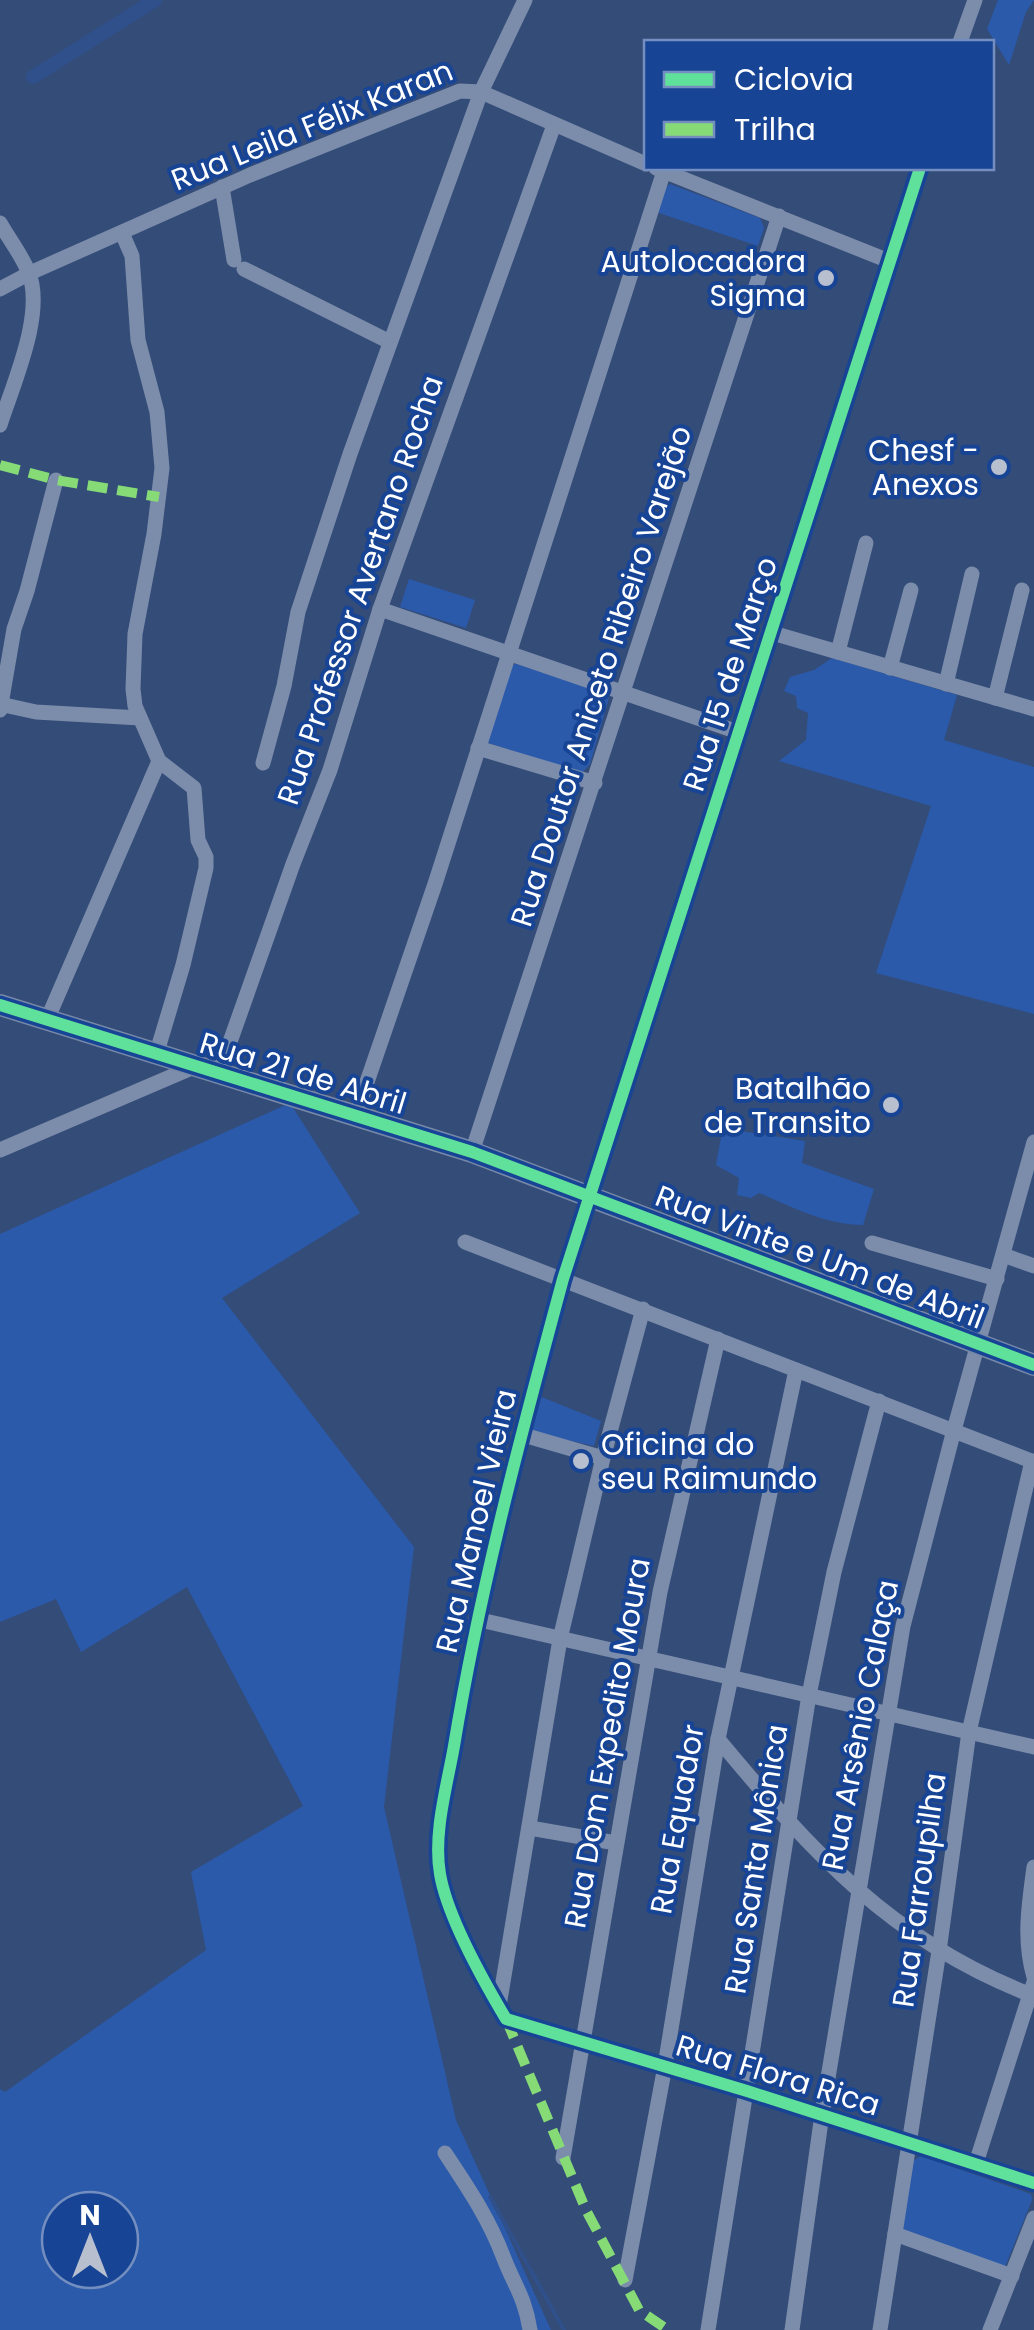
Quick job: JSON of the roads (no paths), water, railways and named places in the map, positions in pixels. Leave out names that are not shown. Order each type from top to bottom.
[{"type":"street","points":[[263,763],[284,686],[298,612],[390,342],[481,92],[525,0]]},
{"type":"street","points":[[961,40],[975,0]]},
{"type":"street","name":"Rua Leila Félix Karan","points":[[0,289],[222,187],[454,92],[481,92],[644,163]]},
{"type":"street","name":"Rua Professor Avertano Rocha","points":[[219,1073],[330,770],[380,609],[554,125]]},
{"type":"street","points":[[356,1114],[616,328],[660,170]]},
{"type":"street","points":[[663,170],[889,261]]},
{"type":"street","name":"Rua 15 de Março","points":[[589,1195],[919,170]]},
{"type":"street","points":[[222,187],[239,264],[390,342]]},
{"type":"street","name":"Rua Doutor Aniceto Ribeiro Varejão","points":[[472,1152],[779,216]]},
{"type":"street","points":[[0,223],[30,273],[33,302],[29,332],[0,424]]},
{"type":"street","points":[[122,233],[132,256],[138,340],[157,412],[162,468],[135,634],[133,689],[140,718],[159,762],[194,788],[198,840],[206,860],[183,966],[156,1055]]},
{"type":"street","points":[[56,480],[14,628],[0,706],[140,718]]},
{"type":"street","points":[[838,652],[866,543]]},
{"type":"street","points":[[946,684],[972,574]]},
{"type":"street","points":[[890,668],[911,590]]},
{"type":"street","points":[[995,698],[1022,590]]},
{"type":"street","points":[[380,609],[738,732]]},
{"type":"street","points":[[769,632],[1034,709]]},
{"type":"street","points":[[478,748],[595,783]]},
{"type":"street","points":[[47,1020],[159,762]]},
{"type":"street","name":"Rua 21 de Abril","points":[[0,1005],[356,1114],[589,1195]]},
{"type":"street","points":[[0,1150],[196,1066]]},
{"type":"street","name":"Rua Arsênio Calaça","points":[[792,2330],[857,1892],[903,1626],[1034,1142]]},
{"type":"street","name":"Rua Manoel Vieira","points":[[503,2012],[447,1900],[439,1864],[446,1794],[476,1618],[520,1434],[589,1195]]},
{"type":"street","name":"Rua Vinte e Um de Abril","points":[[589,1195],[1034,1365]]},
{"type":"street","points":[[465,1242],[1033,1461]]},
{"type":"street","points":[[872,1243],[997,1279]]},
{"type":"street","points":[[1003,1255],[1034,1266]]},
{"type":"street","points":[[503,2012],[560,1638],[643,1309]]},
{"type":"street","name":"Rua Dom Expedito Moura","points":[[563,2158],[648,1658],[718,1339]]},
{"type":"street","name":"Rua Equador","points":[[625,2280],[665,2066],[729,1677],[796,1370]]},
{"type":"street","name":"Rua Santa Mônica","points":[[708,2330],[809,1695],[834,1572],[879,1401]]},
{"type":"street","points":[[520,1434],[603,1458]]},
{"type":"street","name":"Rua Farroupilha","points":[[880,2330],[969,1732],[1033,1461]]},
{"type":"street","points":[[476,1618],[1034,1747]]},
{"type":"street","points":[[718,1739],[790,1826],[857,1892],[939,1950],[1033,1987]]},
{"type":"street","points":[[530,1828],[616,1843]]},
{"type":"street","points":[[976,2163],[1033,1987],[1027,1928],[1034,1867]]},
{"type":"street","name":"Rua Flora Rica","points":[[503,2012],[582,2041],[747,2090],[1034,2184]]},
{"type":"street","points":[[445,2153],[491,2224],[525,2301],[530,2330]]},
{"type":"street","points":[[990,2330],[1034,2218]]},
{"type":"street","points":[[895,2234],[1012,2276]]},
{"type":"waterway","points":[[33,77],[155,0]]},
{"type":"waterway","points":[[490,2197],[564,2330]]},
{"type":"place","name":"Autolocadora Sigma","points":[[826,278]]},
{"type":"place","name":"Chesf - Anexos","points":[[999,467]]},
{"type":"place","name":"Batalhão de Transito","points":[[891,1105]]},
{"type":"place","name":"Oficina do seu Raimundo","points":[[581,1461]]}]
